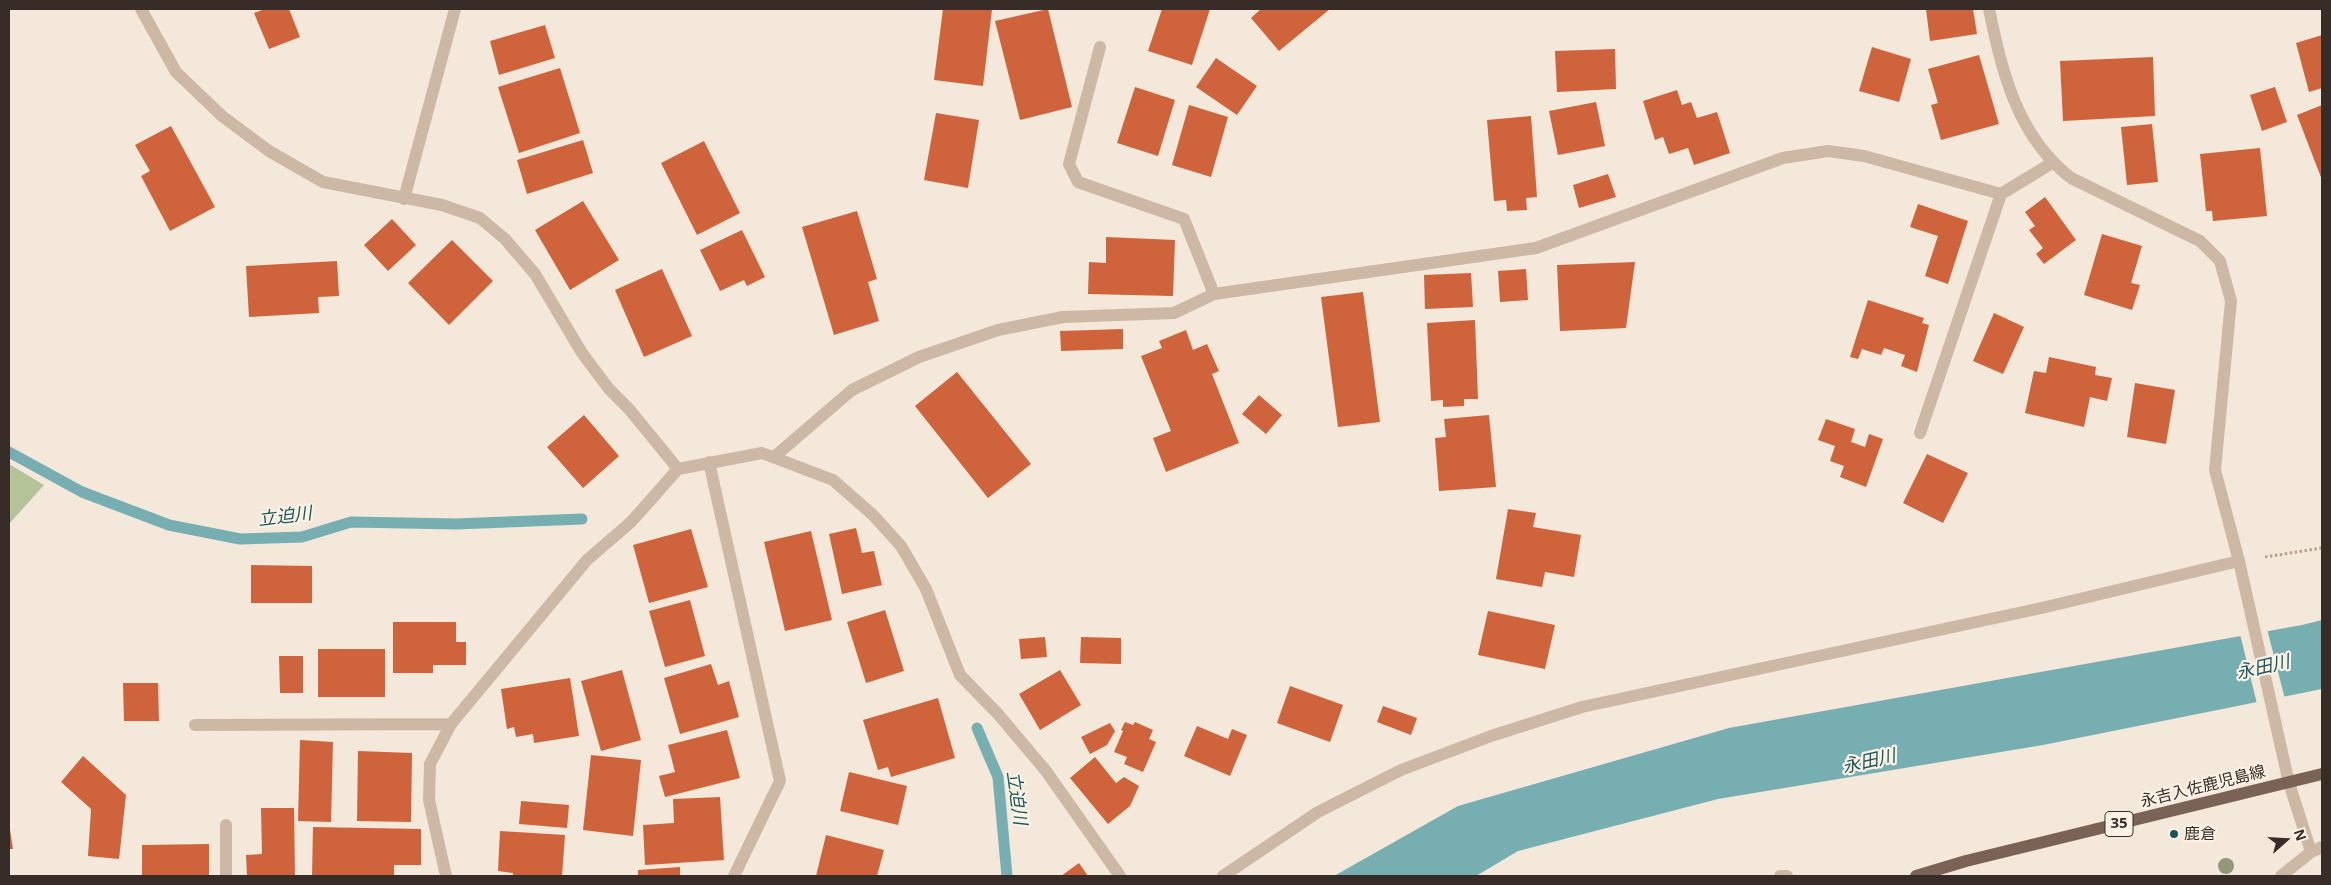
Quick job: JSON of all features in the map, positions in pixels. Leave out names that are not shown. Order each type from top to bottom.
[{"type":"main road","name":"永吉入佐鹿児島線","points":[[1916,876],[1966,861],[2322,774]]},
{"type":"street","points":[[141,9],[176,72],[222,116],[268,151],[323,182],[442,206],[480,218],[505,239],[535,274],[582,353],[609,389],[629,409],[678,469]]},
{"type":"street","points":[[404,199],[455,9]]},
{"type":"street","points":[[1989,9],[1999,57],[2019,115],[2052,163],[2070,178],[2200,241],[2220,261],[2231,301],[2216,470],[2239,561],[2289,783],[2317,849],[2281,876]]},
{"type":"street","points":[[1100,47],[1069,164],[1078,182],[1184,219],[1214,294]]},
{"type":"street","points":[[774,457],[852,390],[919,357],[998,330],[1064,317],[1174,313],[1214,294],[1536,248],[1783,158],[1828,151],[1864,156],[2001,194]]},
{"type":"street","points":[[1920,433],[2001,194],[2052,163]]},
{"type":"street","points":[[446,876],[429,800],[430,764],[451,724],[587,560],[631,522],[678,469],[762,453],[833,480],[873,515],[901,546],[926,589],[960,675],[998,714],[1046,772],[1120,876]]},
{"type":"street","points":[[709,462],[780,781],[734,876]]},
{"type":"street","points":[[1223,876],[1318,812],[1402,770],[1491,736],[1582,707],[2046,607],[2239,561]]},
{"type":"street","points":[[195,725],[451,724]]},
{"type":"street","points":[[226,825],[226,876]]},
{"type":"street","points":[[1780,876],[1787,876]]},
{"type":"path","points":[[2239,561],[2322,548]]},
{"type":"green space","points":[[9,464],[44,485],[9,524]]},
{"type":"water","name":"永田川","points":[[2322,620],[2322,689],[2043,745],[1718,799],[1518,851],[1476,876],[1334,876],[1458,806],[1729,728]]},
{"type":"pier","points":[[2267,629],[2285,699],[2257,704],[2240,634]]},
{"type":"building","points":[[265,9],[289,9],[300,37],[269,49],[254,13]]},
{"type":"building","points":[[943,9],[992,9],[983,86],[934,80]]},
{"type":"building","points":[[1048,9],[1072,107],[1020,120],[995,21]]},
{"type":"building","points":[[1162,9],[1210,9],[1192,65],[1148,51]]},
{"type":"building","points":[[1261,9],[1330,9],[1279,51],[1251,18]]},
{"type":"building","points":[[1926,9],[1973,9],[1977,34],[1930,41]]},
{"type":"building","points":[[545,25],[555,58],[499,75],[490,41]]},
{"type":"building","points":[[2322,35],[2322,88],[2309,92],[2296,43]]},
{"type":"building","points":[[1872,47],[1911,59],[1899,102],[1859,91]]},
{"type":"building","points":[[1615,49],[1616,89],[1557,92],[1555,51]]},
{"type":"building","points":[[1979,55],[1999,124],[1941,140],[1931,105],[1938,103],[1928,69]]},
{"type":"building","points":[[2153,57],[2155,116],[2063,121],[2060,61]]},
{"type":"building","points":[[1216,58],[1257,86],[1237,115],[1196,87]]},
{"type":"building","points":[[560,68],[580,133],[519,153],[498,87]]},
{"type":"building","points":[[1135,87],[1175,100],[1158,156],[1117,143]]},
{"type":"building","points":[[2275,87],[2287,122],[2262,131],[2250,95]]},
{"type":"building","points":[[1677,90],[1682,105],[1691,102],[1697,118],[1717,112],[1730,153],[1694,165],[1688,148],[1669,154],[1663,137],[1655,140],[1643,101]]},
{"type":"building","points":[[1596,102],[1605,146],[1558,155],[1549,111]]},
{"type":"building","points":[[1189,105],[1228,117],[1211,177],[1172,165]]},
{"type":"building","points":[[2322,105],[2322,180],[2297,115]]},
{"type":"building","points":[[936,113],[979,120],[968,188],[924,180]]},
{"type":"building","points":[[1531,116],[1537,197],[1526,198],[1527,210],[1507,211],[1506,200],[1494,201],[1487,120]]},
{"type":"building","points":[[2152,124],[2158,182],[2127,185],[2121,127]]},
{"type":"building","points":[[171,126],[215,207],[170,231],[141,176],[150,171],[135,145]]},
{"type":"building","points":[[583,140],[593,173],[527,194],[517,160]]},
{"type":"building","points":[[704,141],[740,213],[697,235],[661,163]]},
{"type":"building","points":[[2260,148],[2267,216],[2213,221],[2212,211],[2206,211],[2200,154]]},
{"type":"building","points":[[1608,174],[1616,197],[1579,208],[1573,185]]},
{"type":"building","points":[[2045,197],[2076,240],[2044,264],[2036,254],[2043,248],[2029,230],[2035,226],[2025,212]]},
{"type":"building","points":[[583,201],[619,260],[570,290],[535,230]]},
{"type":"building","points":[[1918,204],[1968,221],[1948,284],[1925,276],[1938,236],[1910,227]]},
{"type":"building","points":[[857,211],[877,279],[868,282],[879,321],[834,335],[802,227]]},
{"type":"building","points":[[392,219],[416,245],[388,271],[364,245]]},
{"type":"building","points":[[742,230],[765,277],[747,286],[744,280],[720,291],[700,250]]},
{"type":"building","points":[[2102,234],[2142,246],[2131,283],[2140,285],[2132,310],[2084,295]]},
{"type":"building","points":[[1106,237],[1175,240],[1173,296],[1088,294],[1089,262],[1106,263]]},
{"type":"building","points":[[452,240],[493,281],[449,325],[408,283]]},
{"type":"building","points":[[337,261],[339,296],[318,297],[319,313],[249,317],[246,266]]},
{"type":"building","points":[[1635,262],[1626,328],[1560,331],[1557,265]]},
{"type":"building","points":[[662,269],[692,336],[644,357],[615,290]]},
{"type":"building","points":[[1526,269],[1528,300],[1500,302],[1498,271]]},
{"type":"building","points":[[1471,273],[1473,307],[1425,309],[1424,275]]},
{"type":"building","points":[[1363,292],[1380,422],[1338,427],[1321,297]]},
{"type":"building","points":[[1868,300],[1924,318],[1922,323],[1929,325],[1917,372],[1901,366],[1905,355],[1884,348],[1881,355],[1862,349],[1858,359],[1850,357]]},
{"type":"building","points":[[1994,313],[2024,327],[2003,374],[1973,361]]},
{"type":"building","points":[[1475,320],[1478,399],[1464,399],[1464,406],[1443,407],[1443,400],[1431,401],[1427,323]]},
{"type":"building","points":[[1123,329],[1123,349],[1061,351],[1060,331]]},
{"type":"building","points":[[1186,330],[1193,350],[1207,344],[1219,371],[1212,374],[1239,443],[1166,472],[1153,438],[1171,431],[1141,356],[1162,348],[1159,341]]},
{"type":"building","points":[[2049,357],[2096,367],[2095,375],[2112,378],[2107,401],[2090,397],[2084,427],[2025,413],[2034,371],[2046,373]]},
{"type":"building","points":[[957,372],[1031,464],[988,498],[915,406]]},
{"type":"building","points":[[2135,383],[2175,390],[2166,444],[2127,437]]},
{"type":"building","points":[[1259,395],[1282,415],[1266,434],[1242,414]]},
{"type":"building","points":[[584,415],[619,456],[583,488],[547,447]]},
{"type":"building","points":[[1489,415],[1496,487],[1439,491],[1435,438],[1446,437],[1444,419]]},
{"type":"building","points":[[1826,419],[1855,429],[1851,442],[1865,447],[1869,434],[1883,439],[1866,487],[1840,477],[1844,466],[1830,461],[1835,446],[1818,440]]},
{"type":"building","points":[[1927,454],[1968,473],[1943,523],[1903,503]]},
{"type":"building","points":[[1508,509],[1536,513],[1533,527],[1581,535],[1574,577],[1545,572],[1542,587],[1496,579]]},
{"type":"building","points":[[856,528],[862,553],[874,551],[882,585],[842,594],[829,534]]},
{"type":"building","points":[[691,529],[708,587],[649,603],[633,545]]},
{"type":"building","points":[[811,531],[832,620],[785,631],[764,542]]},
{"type":"building","points":[[251,565],[312,566],[312,603],[251,603]]},
{"type":"building","points":[[690,600],[705,656],[665,667],[649,611]]},
{"type":"building","points":[[885,610],[904,671],[866,683],[847,622]]},
{"type":"building","points":[[1488,611],[1555,625],[1545,669],[1478,655]]},
{"type":"building","points":[[393,622],[456,622],[456,642],[466,642],[466,665],[433,665],[433,673],[393,673]]},
{"type":"building","points":[[1045,637],[1047,657],[1021,659],[1019,639]]},
{"type":"building","points":[[1081,637],[1121,638],[1121,664],[1080,663]]},
{"type":"building","points":[[318,649],[385,649],[385,697],[318,697]]},
{"type":"building","points":[[279,656],[303,656],[303,693],[280,693]]},
{"type":"building","points":[[711,664],[718,685],[729,681],[739,717],[680,734],[664,678]]},
{"type":"building","points":[[622,670],[641,740],[601,751],[581,681]]},
{"type":"building","points":[[1060,670],[1081,705],[1040,730],[1019,694]]},
{"type":"building","points":[[570,678],[579,736],[534,743],[533,734],[516,737],[514,727],[507,729],[501,689]]},
{"type":"building","points":[[123,683],[158,683],[159,721],[124,721]]},
{"type":"building","points":[[1290,686],[1343,705],[1330,742],[1277,723]]},
{"type":"building","points":[[938,698],[955,758],[891,777],[888,767],[878,770],[863,720]]},
{"type":"building","points":[[1383,706],[1417,718],[1411,735],[1377,722]]},
{"type":"building","points":[[1125,722],[1133,725],[1135,722],[1153,730],[1149,739],[1156,742],[1143,772],[1124,764],[1127,757],[1114,752]]},
{"type":"building","points":[[1110,723],[1115,731],[1107,745],[1090,754],[1081,737]]},
{"type":"building","points":[[1197,726],[1228,739],[1232,729],[1247,735],[1230,776],[1184,756]]},
{"type":"building","points":[[727,730],[740,778],[665,797],[659,776],[675,772],[668,745]]},
{"type":"building","points":[[300,740],[333,742],[331,822],[298,821]]},
{"type":"building","points":[[358,751],[412,753],[411,822],[357,821]]},
{"type":"building","points":[[591,755],[641,760],[633,836],[583,830]]},
{"type":"building","points":[[83,756],[126,795],[119,859],[88,856],[91,809],[61,782]]},
{"type":"building","points":[[1095,757],[1116,783],[1124,777],[1139,786],[1130,806],[1108,824],[1070,778]]},
{"type":"building","points":[[849,772],[907,786],[898,825],[840,811]]},
{"type":"building","points":[[720,797],[724,860],[645,865],[643,825],[674,823],[673,799]]},
{"type":"building","points":[[521,801],[569,805],[567,828],[519,824]]},
{"type":"building","points":[[261,808],[294,808],[295,876],[247,876],[246,855],[262,854]]},
{"type":"building","points":[[9,823],[13,849],[9,849]]},
{"type":"building","points":[[313,827],[421,829],[421,865],[394,865],[394,876],[312,876]]},
{"type":"building","points":[[500,831],[565,835],[562,876],[513,876],[513,873],[498,871]]},
{"type":"building","points":[[826,835],[884,850],[877,876],[816,876]]},
{"type":"building","points":[[209,844],[209,876],[142,876],[142,845]]},
{"type":"building","points":[[1079,863],[1088,876],[1061,876]]},
{"type":"building","points":[[680,867],[680,876],[638,876],[638,870]]},
{"type":"waterway","name":"立迫川","points":[[9,452],[82,492],[169,525],[240,539],[302,537],[351,522],[456,524],[582,519]]},
{"type":"waterway","name":"立迫川","points":[[977,728],[998,777],[1007,876]]},
{"type":"place","name":"鹿倉","points":[[2174,834]]}]
